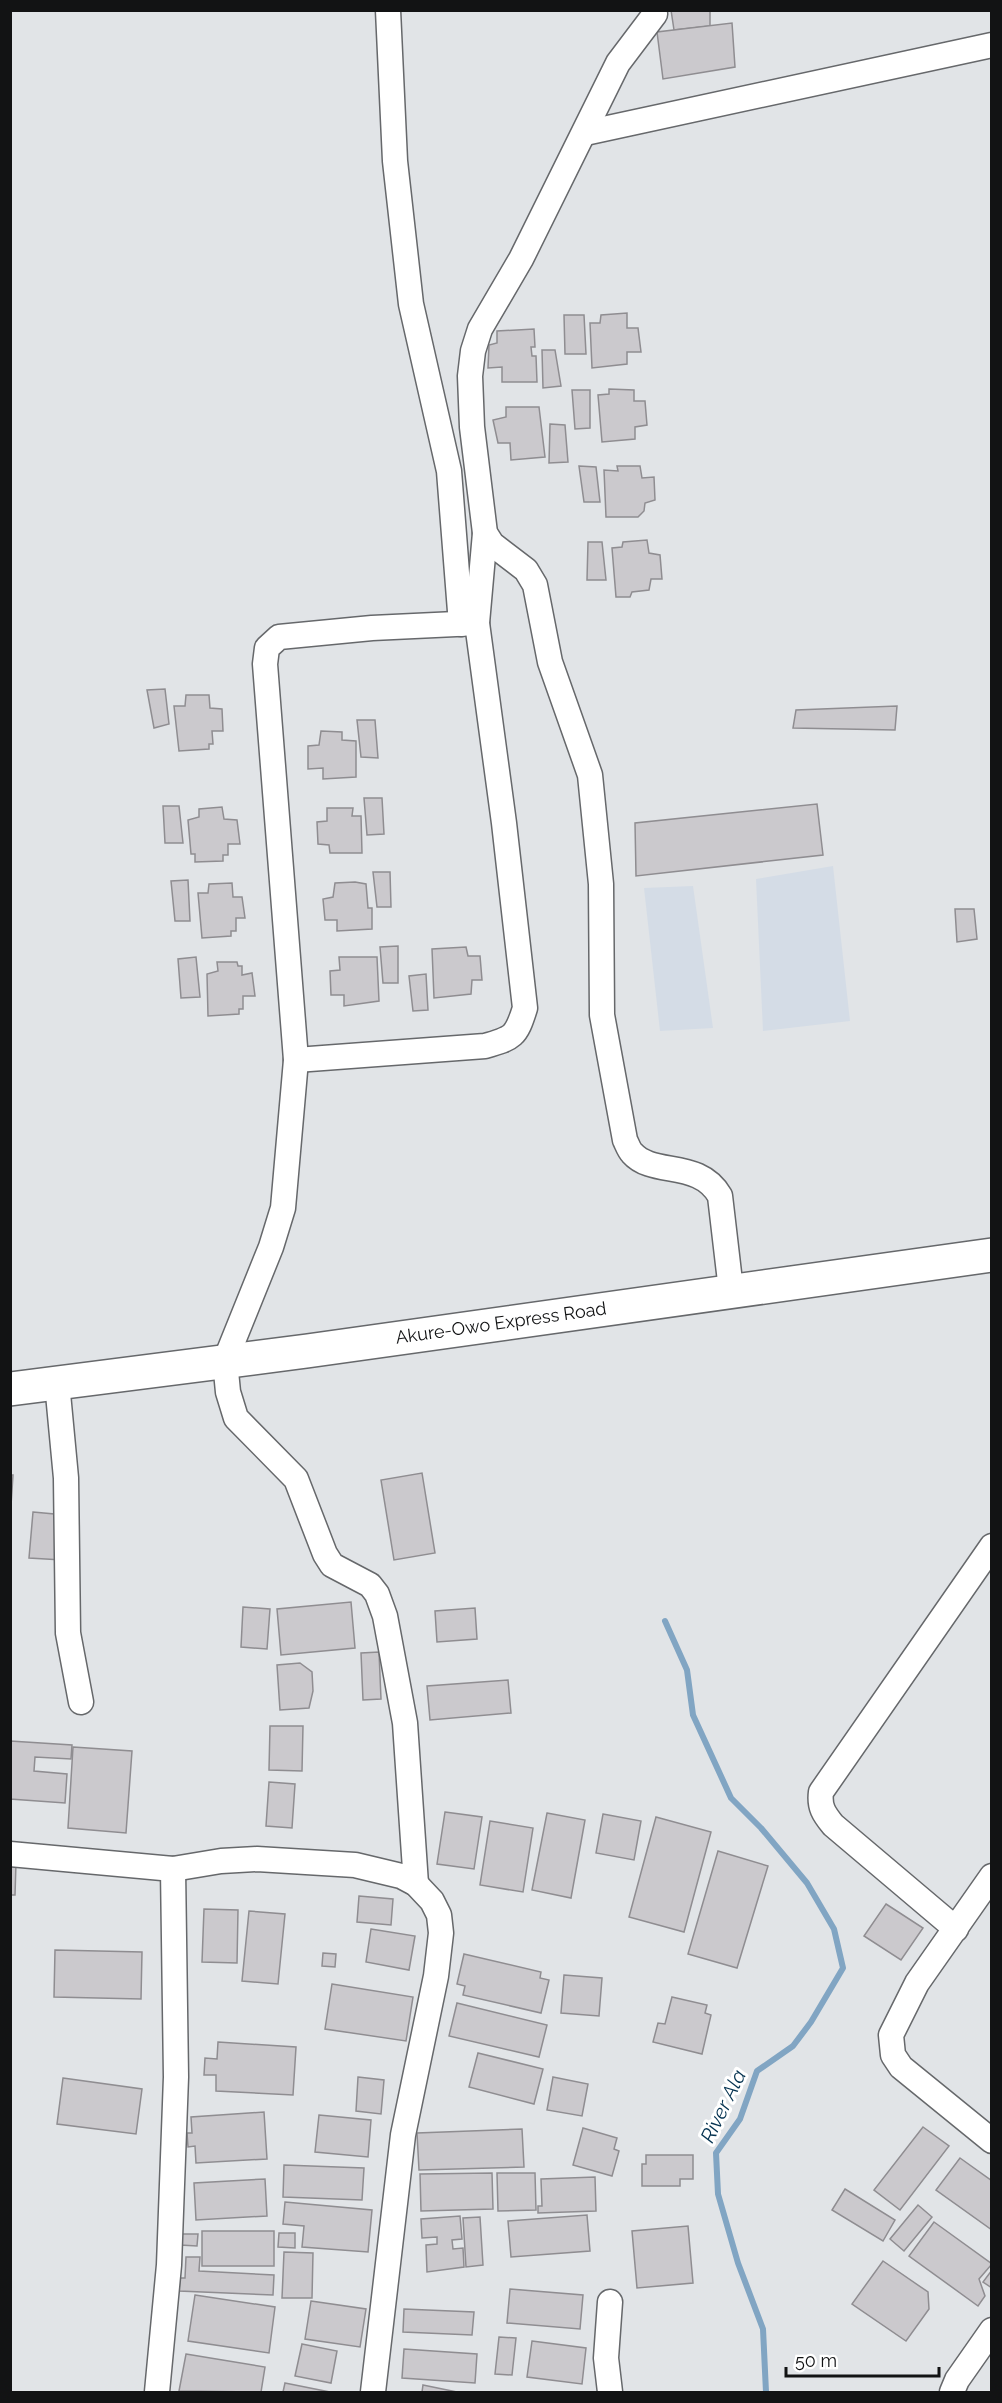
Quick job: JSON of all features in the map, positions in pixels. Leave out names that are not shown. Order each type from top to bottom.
[{"type":"highway","name":"Akure-Owo Express Road","points":[[10,1389],[225,1362],[992,1255]]},
{"type":"street","points":[[296,1060],[485,1046],[510,1039],[519,1027],[525,1008],[504,823],[469,623],[449,471],[411,304],[395,161],[388,10]]},
{"type":"street","points":[[469,623],[485,533],[472,427],[470,376],[473,351],[480,329],[521,259],[618,63],[655,14]]},
{"type":"street","points":[[585,133],[992,45]]},
{"type":"street","points":[[485,533],[492,544],[526,570],[535,585],[550,662],[590,775],[601,884],[602,1015],[625,1140],[632,1154],[643,1161],[702,1176],[714,1186],[720,1196],[731,1290]]},
{"type":"street","points":[[416,1884],[405,1723],[385,1616],[377,1594],[370,1585],[332,1565],[325,1554],[296,1479],[236,1418],[228,1392],[225,1362],[271,1247],[283,1208],[296,1060],[265,664],[267,648],[279,637],[372,628],[469,623]]},
{"type":"street","points":[[57,1383],[66,1478],[68,1633],[81,1702]]},
{"type":"street","points":[[956,1929],[833,1825],[822,1811],[820,1802],[821,1792],[992,1546]]},
{"type":"street","points":[[10,1854],[173,1869],[221,1861],[257,1859],[355,1864],[401,1876],[416,1884],[432,1901],[439,1915],[441,1933],[436,1976],[403,2135],[373,2392]]},
{"type":"street","points":[[157,2392],[169,2265],[176,2077],[173,1869]]},
{"type":"street","points":[[992,1876],[917,1983],[891,2035],[893,2055],[902,2067],[992,2141]]},
{"type":"street","points":[[610,2301],[606,2358],[610,2392]]},
{"type":"street","points":[[952,2392],[957,2380],[992,2330]]},
{"type":"shaded area","points":[[833,866],[850,1021],[763,1031],[756,879]]},
{"type":"shaded area","points":[[693,886],[713,1028],[660,1031],[644,888]]},
{"type":"building","points":[[671,10],[710,10],[710,26],[674,30]]},
{"type":"building","points":[[732,23],[735,67],[663,79],[657,32]]},
{"type":"building","points":[[627,313],[627,328],[638,328],[641,352],[627,352],[627,364],[592,368],[590,323],[600,323],[601,315]]},
{"type":"building","points":[[564,315],[584,315],[586,354],[565,354]]},
{"type":"building","points":[[534,329],[535,347],[531,347],[532,356],[536,356],[537,382],[502,382],[502,367],[488,368],[489,345],[497,343],[497,331]]},
{"type":"building","points":[[542,350],[555,350],[561,386],[543,388]]},
{"type":"building","points":[[609,389],[634,390],[634,401],[645,401],[647,425],[635,427],[635,439],[602,442],[598,395],[609,394]]},
{"type":"building","points":[[572,390],[590,390],[590,428],[575,429]]},
{"type":"building","points":[[506,407],[539,407],[545,457],[511,460],[510,443],[498,443],[493,420],[506,417]]},
{"type":"building","points":[[550,424],[565,425],[568,462],[549,463]]},
{"type":"building","points":[[579,466],[596,467],[600,502],[584,502]]},
{"type":"building","points":[[617,466],[640,466],[642,478],[654,477],[655,500],[645,503],[644,511],[638,517],[606,517],[604,470],[618,471]]},
{"type":"building","points":[[647,540],[649,553],[660,555],[662,579],[651,579],[649,590],[632,592],[630,597],[616,597],[612,548],[622,547],[623,542]]},
{"type":"building","points":[[588,542],[602,542],[606,580],[587,580]]},
{"type":"building","points":[[165,689],[169,724],[154,728],[147,690]]},
{"type":"building","points":[[186,695],[209,695],[210,708],[222,709],[223,731],[212,731],[213,744],[209,744],[209,749],[179,751],[174,706],[185,706]]},
{"type":"building","points":[[897,706],[895,730],[793,728],[796,710]]},
{"type":"building","points":[[357,720],[375,720],[378,758],[361,757]]},
{"type":"building","points":[[321,731],[342,732],[342,740],[356,741],[356,777],[323,779],[323,768],[308,769],[308,746],[319,745]]},
{"type":"building","points":[[364,798],[382,798],[384,834],[367,835]]},
{"type":"building","points":[[817,804],[823,855],[636,876],[635,823]]},
{"type":"building","points":[[163,806],[179,806],[183,843],[165,843]]},
{"type":"building","points":[[222,807],[224,819],[237,820],[240,844],[228,844],[228,855],[223,855],[223,861],[195,862],[195,854],[191,854],[188,820],[199,817],[199,809]]},
{"type":"building","points":[[327,808],[353,808],[352,816],[361,816],[362,853],[330,853],[329,845],[318,844],[317,822],[327,821]]},
{"type":"building","points":[[373,872],[390,872],[391,907],[377,907]]},
{"type":"building","points":[[188,880],[190,921],[175,921],[171,881]]},
{"type":"building","points":[[232,883],[233,897],[242,897],[245,918],[236,918],[236,931],[231,931],[231,936],[202,938],[198,893],[208,893],[209,884]]},
{"type":"building","points":[[335,883],[366,884],[368,908],[372,908],[372,929],[337,931],[337,920],[325,920],[323,899],[333,897]]},
{"type":"building","points":[[955,909],[974,909],[977,939],[957,942]]},
{"type":"building","points":[[398,946],[398,983],[383,983],[380,947]]},
{"type":"building","points":[[466,947],[468,956],[480,956],[482,980],[472,980],[471,994],[434,998],[432,949]]},
{"type":"building","points":[[196,957],[200,997],[181,998],[178,959]]},
{"type":"building","points":[[339,957],[377,957],[379,1001],[344,1006],[344,995],[331,995],[330,971],[340,970]]},
{"type":"building","points":[[217,962],[237,962],[238,966],[242,966],[242,975],[252,973],[255,996],[243,996],[243,1009],[239,1009],[239,1014],[208,1016],[207,974],[218,971]]},
{"type":"building","points":[[426,974],[428,1010],[413,1011],[409,976]]},
{"type":"building","points":[[422,1473],[435,1553],[394,1560],[381,1480]]},
{"type":"building","points":[[10,1475],[13,1475],[10,1521]]},
{"type":"building","points":[[33,1512],[65,1515],[62,1560],[29,1558]]},
{"type":"building","points":[[351,1602],[355,1648],[281,1655],[277,1609]]},
{"type":"building","points":[[243,1607],[270,1609],[267,1649],[241,1647]]},
{"type":"building","points":[[475,1608],[477,1639],[437,1642],[435,1611]]},
{"type":"building","points":[[379,1652],[381,1699],[363,1700],[361,1653]]},
{"type":"building","points":[[300,1663],[312,1672],[313,1691],[309,1708],[280,1710],[277,1665]]},
{"type":"building","points":[[508,1680],[511,1713],[430,1720],[427,1686]]},
{"type":"building","points":[[270,1726],[303,1726],[302,1771],[269,1770]]},
{"type":"building","points":[[10,1741],[72,1745],[71,1759],[35,1757],[34,1771],[67,1774],[65,1803],[10,1799]]},
{"type":"building","points":[[73,1747],[132,1751],[126,1833],[68,1828]]},
{"type":"building","points":[[269,1782],[295,1784],[292,1828],[266,1826]]},
{"type":"building","points":[[445,1812],[482,1817],[474,1869],[437,1864]]},
{"type":"building","points":[[547,1813],[585,1820],[571,1898],[532,1890]]},
{"type":"building","points":[[603,1814],[641,1821],[634,1860],[596,1853]]},
{"type":"building","points":[[656,1817],[711,1832],[684,1932],[629,1917]]},
{"type":"building","points":[[490,1821],[533,1828],[523,1892],[480,1885]]},
{"type":"building","points":[[718,1851],[768,1866],[737,1968],[688,1954]]},
{"type":"building","points":[[10,1863],[16,1863],[15,1895],[10,1895]]},
{"type":"building","points":[[359,1896],[393,1899],[391,1925],[357,1922]]},
{"type":"building","points":[[886,1904],[923,1928],[901,1960],[864,1936]]},
{"type":"building","points":[[204,1909],[238,1910],[237,1963],[202,1962]]},
{"type":"building","points":[[249,1911],[285,1914],[278,1984],[242,1981]]},
{"type":"building","points":[[371,1929],[415,1936],[409,1970],[366,1962]]},
{"type":"building","points":[[55,1950],[142,1952],[141,1999],[54,1997]]},
{"type":"building","points":[[323,1953],[336,1954],[335,1967],[322,1966]]},
{"type":"building","points":[[464,1954],[541,1972],[540,1978],[549,1980],[541,2013],[463,1995],[465,1986],[457,1984]]},
{"type":"building","points":[[564,1975],[602,1978],[599,2016],[561,2013]]},
{"type":"building","points":[[332,1984],[413,1997],[406,2041],[325,2029]]},
{"type":"building","points":[[672,1997],[707,2005],[705,2013],[711,2015],[702,2054],[653,2042],[658,2023],[665,2024]]},
{"type":"building","points":[[457,2003],[547,2025],[539,2057],[449,2036]]},
{"type":"building","points":[[218,2042],[296,2047],[293,2095],[216,2091],[216,2075],[204,2075],[205,2058],[217,2059]]},
{"type":"building","points":[[478,2053],[543,2069],[534,2104],[469,2087]]},
{"type":"building","points":[[358,2077],[384,2080],[381,2114],[356,2111]]},
{"type":"building","points":[[553,2077],[588,2084],[582,2116],[547,2110]]},
{"type":"building","points":[[63,2078],[142,2089],[136,2134],[57,2124]]},
{"type":"building","points":[[264,2112],[267,2159],[196,2163],[195,2146],[188,2147],[187,2133],[192,2133],[191,2117]]},
{"type":"building","points":[[319,2115],[371,2120],[368,2157],[315,2152]]},
{"type":"building","points":[[923,2127],[949,2146],[900,2210],[874,2190]]},
{"type":"building","points":[[583,2128],[617,2138],[614,2149],[619,2151],[612,2176],[573,2165]]},
{"type":"building","points":[[522,2129],[524,2167],[419,2170],[417,2133]]},
{"type":"building","points":[[646,2155],[693,2155],[693,2179],[680,2179],[680,2186],[642,2186],[642,2164],[646,2164]]},
{"type":"building","points":[[960,2158],[992,2181],[992,2230],[936,2190]]},
{"type":"building","points":[[284,2165],[364,2168],[362,2200],[283,2197]]},
{"type":"building","points":[[492,2173],[493,2209],[421,2211],[420,2174]]},
{"type":"building","points":[[497,2173],[535,2173],[536,2210],[498,2211]]},
{"type":"building","points":[[595,2177],[596,2211],[538,2213],[538,2206],[542,2206],[541,2179]]},
{"type":"building","points":[[265,2179],[267,2216],[196,2220],[194,2183]]},
{"type":"building","points":[[845,2189],[895,2220],[883,2241],[832,2210]]},
{"type":"building","points":[[285,2202],[372,2210],[368,2252],[302,2247],[304,2226],[283,2224]]},
{"type":"building","points":[[918,2205],[932,2217],[904,2251],[890,2239]]},
{"type":"building","points":[[587,2215],[590,2251],[511,2257],[508,2221]]},
{"type":"building","points":[[460,2216],[462,2239],[452,2240],[453,2249],[463,2248],[464,2267],[427,2272],[426,2245],[437,2244],[437,2237],[422,2238],[421,2219]]},
{"type":"building","points":[[480,2217],[483,2265],[466,2267],[463,2218]]},
{"type":"building","points":[[934,2222],[992,2264],[979,2279],[985,2296],[978,2306],[909,2256]]},
{"type":"building","points":[[688,2226],[693,2283],[637,2288],[632,2231]]},
{"type":"building","points":[[202,2231],[274,2231],[274,2266],[202,2266]]},
{"type":"building","points":[[279,2233],[295,2233],[295,2248],[278,2247]]},
{"type":"building","points":[[181,2234],[198,2234],[197,2246],[180,2245]]},
{"type":"building","points":[[284,2252],[313,2253],[312,2298],[282,2298]]},
{"type":"building","points":[[186,2257],[200,2257],[199,2271],[274,2275],[273,2295],[179,2291],[180,2278],[185,2278]]},
{"type":"building","points":[[883,2261],[928,2292],[929,2309],[906,2341],[852,2304]]},
{"type":"building","points":[[992,2270],[992,2288],[983,2282]]},
{"type":"building","points":[[510,2289],[583,2295],[580,2329],[507,2323]]},
{"type":"building","points":[[195,2295],[275,2307],[269,2353],[188,2341]]},
{"type":"building","points":[[311,2301],[366,2309],[360,2347],[305,2339]]},
{"type":"building","points":[[404,2309],[474,2312],[472,2335],[403,2332]]},
{"type":"building","points":[[499,2337],[516,2338],[512,2375],[495,2374]]},
{"type":"building","points":[[532,2341],[586,2348],[582,2384],[527,2377]]},
{"type":"building","points":[[302,2344],[337,2351],[331,2383],[295,2376]]},
{"type":"building","points":[[404,2349],[477,2354],[475,2383],[402,2378]]},
{"type":"building","points":[[186,2354],[265,2367],[261,2392],[179,2391]]},
{"type":"building","points":[[285,2383],[330,2392],[283,2392]]},
{"type":"building","points":[[423,2385],[457,2392],[422,2392]]},
{"type":"waterway","name":"River Ala","points":[[665,1621],[687,1670],[693,1715],[731,1798],[761,1828],[807,1883],[834,1929],[843,1968],[811,2022],[793,2046],[757,2071],[740,2119],[716,2153],[718,2194],[738,2263],[763,2329],[766,2392]]}]
